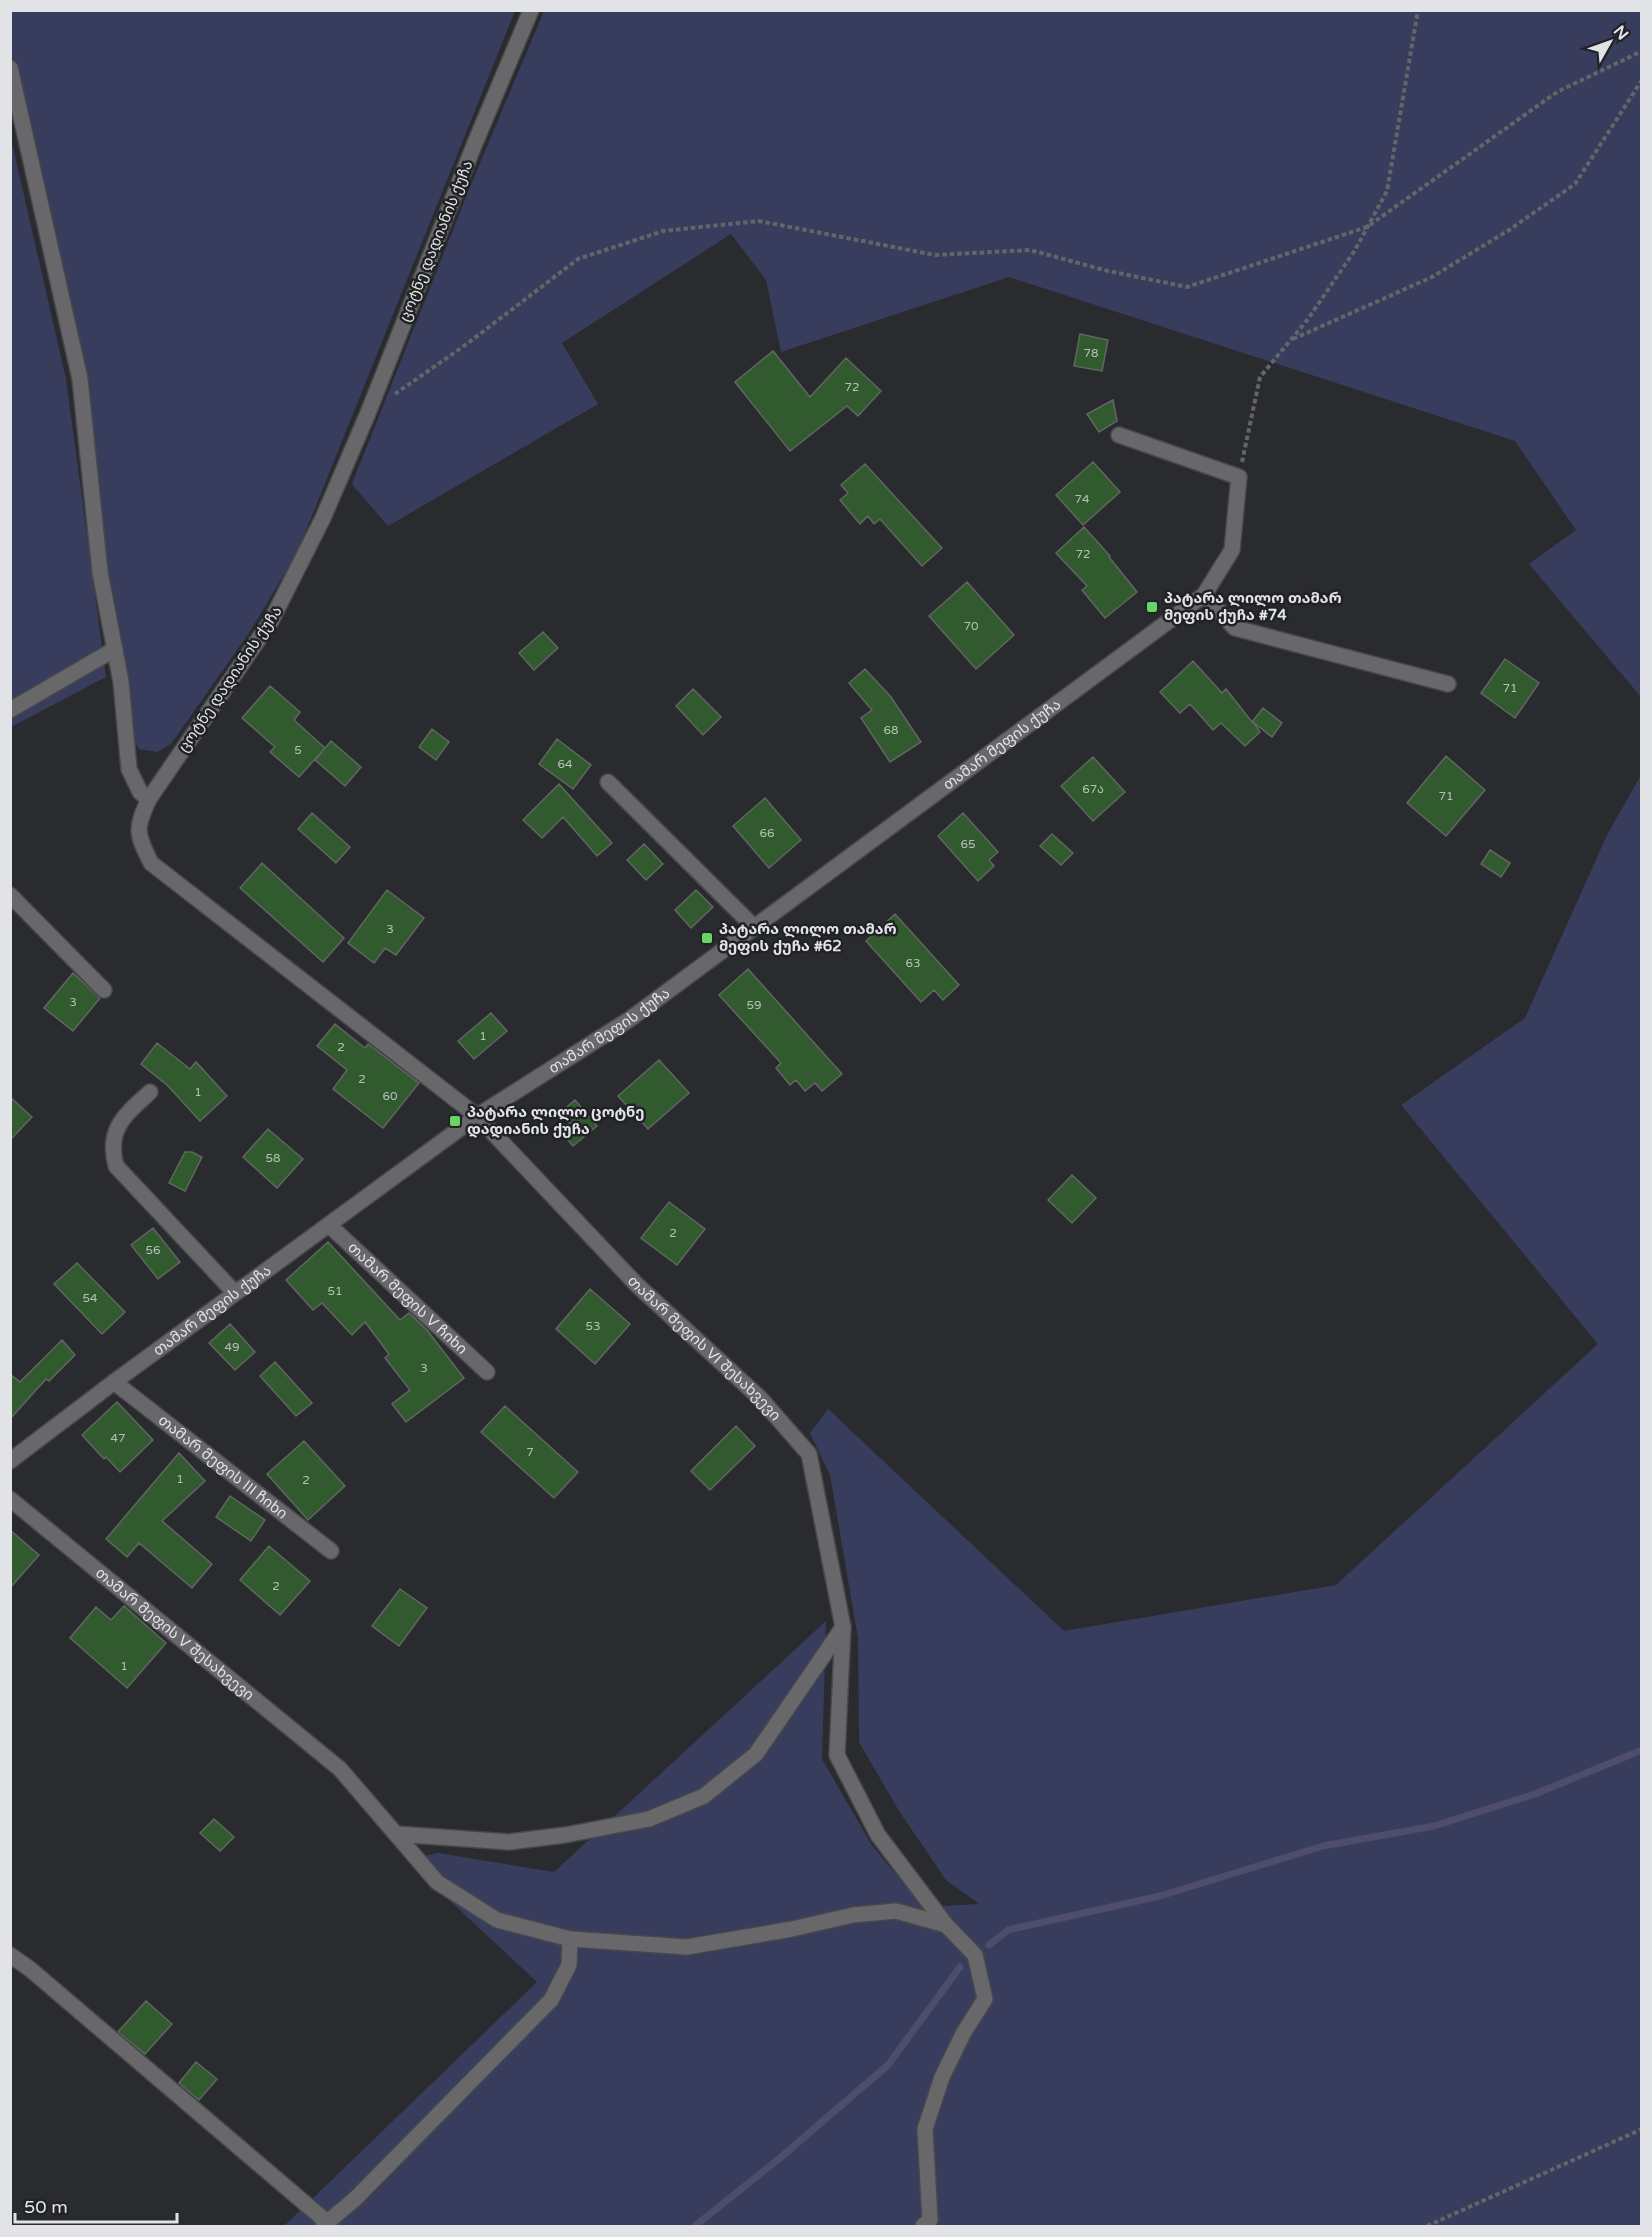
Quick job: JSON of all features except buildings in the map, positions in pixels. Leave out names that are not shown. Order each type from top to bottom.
[{"type":"street","name":"ცოტნე დადიანის ქუჩა","points":[[477,1116],[151,862],[139,839],[139,820],[149,799],[271,621],[323,518],[368,413],[531,10]]},
{"type":"street","points":[[10,68],[13,90],[80,379],[100,572],[121,682],[129,769],[140,792],[149,799]]},
{"type":"street","points":[[1119,435],[1239,477],[1232,550],[1204,595],[1235,628],[1448,684]]},
{"type":"street","name":"თამარ მეფის ქუჩა","points":[[10,1461],[477,1116],[630,1018],[1204,595]]},
{"type":"street","points":[[10,710],[115,649]]},
{"type":"street","points":[[608,782],[754,927]]},
{"type":"street","points":[[10,895],[104,990]]},
{"type":"street","points":[[150,1092],[119,1124],[113,1138],[112,1150],[116,1166],[235,1293]]},
{"type":"street","name":"თამარ მეფის VI შესახვევი","points":[[477,1116],[637,1285],[760,1398],[809,1454],[843,1627],[837,1755],[878,1835],[946,1925],[975,1955],[985,1999],[964,2032],[942,2077],[925,2129],[930,2220],[922,2226]]},
{"type":"street","name":"თამარ მეფის V ჩიხი","points":[[330,1226],[486,1372]]},
{"type":"street","name":"თამარ მეფის III ჩიხი","points":[[114,1382],[331,1551]]},
{"type":"street","name":"თამარ მეფის V შესახვევი","points":[[10,1499],[340,1769],[437,1882],[497,1920],[570,1939],[687,1947],[792,1929],[852,1915],[896,1911],[946,1925]]},
{"type":"street","points":[[397,1834],[508,1842],[649,1819],[704,1796],[756,1754],[843,1627]]},
{"type":"street","points":[[10,1955],[134,2056],[326,2225],[355,2199],[551,2000],[569,1965],[570,1939]]},
{"type":"path","points":[[1239,477],[1260,377],[1308,319],[1354,250],[1387,191],[1418,10]]},
{"type":"path","points":[[368,413],[464,346],[578,259],[663,231],[759,221],[935,255],[1030,250],[1108,271],[1187,287],[1367,227],[1557,92],[1641,51]]},
{"type":"path","points":[[1291,339],[1432,277],[1509,230],[1575,184],[1641,80]]},
{"type":"path","points":[[1427,2226],[1641,2129]]},
{"type":"shaded area","points":[[10,11],[515,11],[297,553],[249,633],[171,744],[157,752],[139,749],[134,740],[105,562],[81,355],[11,52]]},
{"type":"shaded area","points":[[544,11],[1641,11],[1641,697],[1529,564],[1576,530],[1515,441],[1009,277],[781,352],[766,280],[731,234],[562,343],[598,404],[388,526],[352,484],[472,182]]},
{"type":"shaded area","points":[[10,134],[66,379],[106,677],[11,727]]},
{"type":"shaded area","points":[[1641,775],[1641,2226],[284,2226],[537,1982],[406,1860],[438,1853],[554,1872],[826,1621],[822,1759],[871,1844],[923,1907],[979,1904],[946,1880],[899,1811],[859,1742],[858,1638],[830,1475],[810,1433],[828,1409],[1064,1631],[1336,1585],[1598,1344],[1401,1105],[1525,1018],[1607,835]]},
{"type":"waterway","points":[[989,1945],[1008,1930],[1160,1896],[1323,1846],[1434,1826],[1535,1794],[1642,1750]]},
{"type":"waterway","points":[[695,2226],[780,2158],[888,2065],[960,1967]]},
{"type":"place","name":"პატარა ლილო თამარ მეფის ქუჩა #74","points":[[1152,607]]},
{"type":"place","name":"პატარა ლილო თამარ მეფის ქუჩა #62","points":[[707,938]]},
{"type":"place","name":"პატარა ლილო ცოტნე დადიანის ქუჩა","points":[[455,1121]]}]
